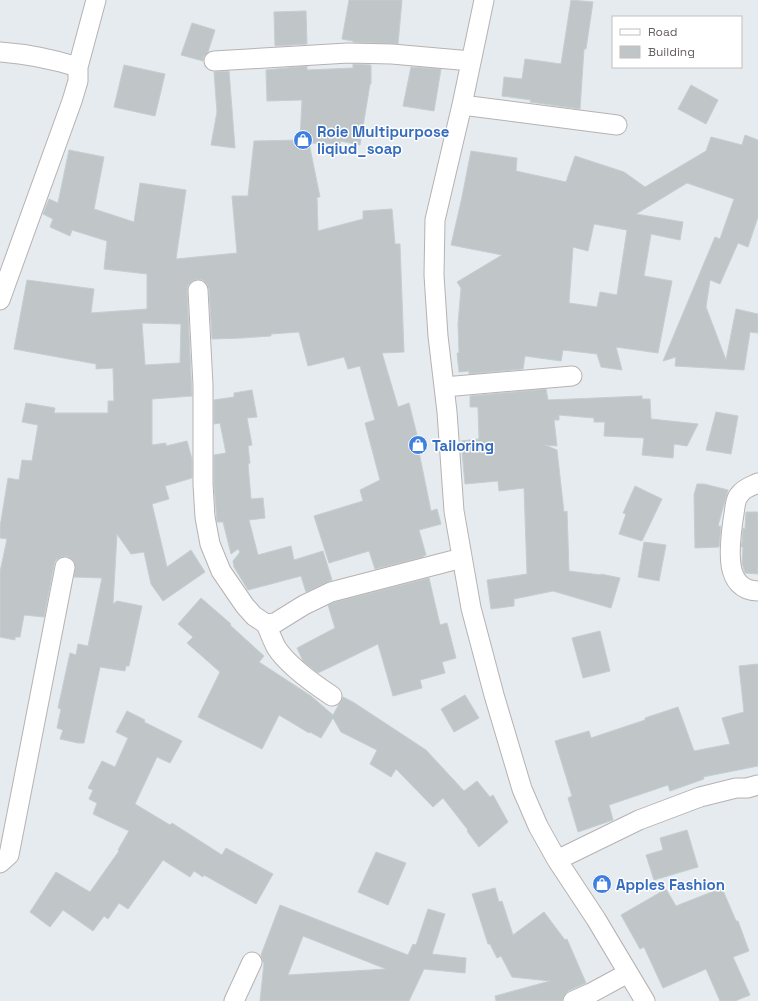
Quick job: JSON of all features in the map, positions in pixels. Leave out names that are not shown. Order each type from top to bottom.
[{"type":"street","points":[[0,300],[78,81],[78,67],[96,0]]},
{"type":"street","points":[[484,0],[462,105],[435,220],[434,275],[438,336],[447,412],[454,511],[470,608],[522,789],[538,826],[557,860],[596,919],[645,1001]]},
{"type":"street","points":[[0,52],[50,58],[78,67]]},
{"type":"street","points":[[214,61],[348,53],[392,54],[471,60]]},
{"type":"street","points":[[462,105],[617,125]]},
{"type":"street","points":[[198,290],[203,385],[203,484],[205,517],[210,544],[221,571],[245,606],[259,621],[266,624],[276,623],[304,605],[331,592],[462,558]]},
{"type":"street","points":[[444,387],[572,376]]},
{"type":"street","points":[[758,483],[739,494],[736,502],[730,545],[733,573],[737,581],[746,588],[758,591]]},
{"type":"street","points":[[0,863],[9,855],[65,567]]},
{"type":"street","points":[[266,624],[276,647],[311,682],[332,696]]},
{"type":"street","points":[[557,860],[639,820],[693,800],[736,788],[747,788],[758,785]]},
{"type":"street","points":[[234,1001],[252,962]]},
{"type":"street","points":[[573,1001],[628,973]]},
{"type":"building","points":[[349,0],[402,0],[398,44],[353,42],[342,39]]},
{"type":"building","points":[[571,0],[593,2],[586,49],[584,49],[580,109],[530,102],[531,100],[502,96],[504,77],[522,79],[525,59],[561,64]]},
{"type":"building","points":[[306,11],[307,44],[275,46],[274,12]]},
{"type":"building","points":[[192,23],[215,30],[208,52],[204,56],[203,61],[181,55]]},
{"type":"building","points":[[353,64],[371,65],[371,84],[360,145],[340,141],[340,144],[309,143],[320,197],[317,197],[318,231],[363,219],[363,211],[392,209],[395,244],[400,244],[404,352],[382,353],[398,407],[409,403],[421,451],[419,452],[431,511],[437,509],[441,524],[419,530],[426,555],[423,556],[424,557],[375,569],[369,551],[329,563],[314,516],[363,501],[360,490],[380,480],[365,423],[375,420],[360,366],[348,369],[344,357],[308,366],[299,332],[271,334],[271,336],[212,339],[209,289],[203,280],[197,279],[192,281],[188,285],[187,291],[192,396],[152,399],[152,445],[166,443],[166,446],[187,441],[192,459],[192,478],[165,486],[169,499],[152,504],[167,567],[191,550],[205,572],[163,601],[151,584],[144,552],[131,554],[117,534],[113,604],[117,601],[142,606],[129,666],[126,666],[125,671],[100,667],[84,743],[60,739],[63,730],[57,728],[61,709],[58,708],[70,653],[76,655],[78,644],[88,646],[102,578],[74,577],[75,563],[67,556],[61,557],[56,560],[54,565],[44,617],[24,615],[20,637],[15,637],[15,640],[0,637],[0,572],[7,539],[0,538],[0,527],[8,478],[19,480],[22,460],[32,461],[38,425],[22,422],[26,403],[55,408],[54,413],[108,413],[108,401],[114,401],[113,368],[96,369],[96,364],[14,349],[27,280],[94,289],[91,313],[147,309],[147,274],[104,269],[107,241],[72,230],[70,236],[50,227],[53,219],[43,214],[49,199],[58,203],[69,150],[104,157],[94,209],[134,222],[140,183],[186,190],[176,259],[237,253],[232,196],[248,196],[254,141],[300,140],[302,100],[267,101],[266,70],[307,66],[307,70],[353,68]],"holes":[[[142,323],[181,324],[180,363],[145,365]]]},
{"type":"building","points":[[124,65],[165,74],[155,116],[114,107]]},
{"type":"building","points":[[411,67],[441,69],[434,111],[403,106]]},
{"type":"building","points":[[229,71],[235,148],[211,145],[217,112],[214,72]]},
{"type":"building","points":[[691,85],[718,100],[706,124],[678,109]]},
{"type":"building","points":[[745,135],[758,140],[758,217],[748,247],[738,243],[720,284],[710,280],[706,307],[726,360],[736,309],[758,314],[758,333],[750,332],[744,370],[675,366],[676,357],[663,361],[715,237],[720,239],[734,199],[687,183],[636,214],[683,222],[680,240],[651,234],[644,276],[672,281],[658,353],[616,347],[622,370],[601,367],[597,354],[563,350],[561,361],[525,356],[523,369],[469,374],[469,371],[459,372],[457,353],[459,353],[458,324],[461,288],[457,282],[502,255],[451,245],[471,151],[517,158],[516,171],[566,182],[575,156],[624,172],[645,187],[706,151],[711,137],[742,145]],"holes":[[[594,224],[627,230],[617,295],[600,292],[597,307],[569,303],[573,247],[588,251]]]},
{"type":"building","points":[[546,389],[548,400],[642,396],[642,399],[650,399],[651,419],[698,424],[687,446],[674,444],[673,458],[642,455],[644,438],[604,436],[605,422],[594,422],[594,418],[559,415],[559,420],[554,420],[557,446],[545,445],[557,450],[564,512],[567,511],[569,571],[601,574],[620,578],[611,608],[553,591],[514,599],[514,606],[491,609],[487,580],[527,574],[524,488],[499,491],[498,481],[465,484],[461,441],[479,439],[478,407],[470,407],[470,396]]},
{"type":"building","points":[[252,390],[257,417],[247,418],[252,445],[248,446],[251,499],[263,498],[265,518],[249,520],[258,555],[291,546],[294,560],[323,551],[332,580],[306,592],[301,576],[248,590],[234,567],[233,561],[240,552],[238,549],[231,554],[223,522],[217,522],[214,484],[214,455],[226,453],[220,423],[214,424],[214,400],[234,397],[234,393]]},
{"type":"building","points":[[716,412],[738,416],[731,454],[706,450]]},
{"type":"building","points":[[697,484],[704,484],[728,490],[718,526],[721,526],[719,547],[695,548],[694,495]]},
{"type":"building","points":[[635,486],[662,499],[642,541],[619,534],[626,514],[623,513]]},
{"type":"building","points":[[746,512],[758,512],[758,574],[745,573],[742,563],[743,547],[741,547],[743,528],[745,529]]},
{"type":"building","points":[[644,542],[666,545],[659,581],[638,577]]},
{"type":"building","points":[[429,578],[440,625],[447,623],[456,658],[442,662],[445,673],[420,680],[422,688],[393,696],[378,644],[318,673],[303,661],[297,648],[335,628],[328,605]]},
{"type":"building","points":[[201,598],[264,656],[259,662],[311,696],[333,715],[343,697],[353,702],[426,750],[464,791],[477,781],[490,797],[493,795],[508,822],[479,847],[467,831],[468,830],[443,798],[433,807],[396,769],[391,777],[370,764],[377,750],[341,732],[333,718],[321,738],[310,732],[309,733],[279,715],[262,749],[198,717],[220,672],[187,643],[193,637],[178,624]]},
{"type":"building","points":[[600,631],[610,671],[583,678],[572,638]]},
{"type":"building","points":[[758,664],[758,766],[703,777],[704,779],[670,791],[668,785],[609,805],[613,820],[578,832],[568,798],[572,796],[555,741],[589,731],[591,738],[678,707],[694,751],[730,744],[722,718],[744,712],[739,666]]},
{"type":"building","points":[[465,695],[479,718],[454,732],[441,709]]},
{"type":"building","points":[[127,711],[145,720],[144,722],[182,741],[170,763],[157,757],[135,804],[170,825],[172,823],[222,855],[226,848],[273,874],[256,904],[204,875],[203,877],[194,871],[190,877],[163,860],[128,909],[119,903],[108,919],[104,916],[93,931],[63,910],[50,927],[30,912],[56,872],[90,892],[119,851],[118,850],[129,831],[93,814],[97,803],[89,799],[93,790],[88,788],[102,761],[115,767],[128,738],[116,732]]},
{"type":"building","points":[[687,830],[698,867],[654,880],[646,855],[663,850],[660,838]]},
{"type":"building","points":[[376,852],[406,863],[388,905],[358,892]]},
{"type":"building","points":[[495,888],[499,902],[502,901],[513,935],[544,912],[565,940],[567,939],[586,983],[568,991],[564,995],[562,1001],[496,1001],[495,996],[550,981],[512,977],[501,956],[497,958],[490,944],[488,944],[472,894]]},
{"type":"building","points":[[722,888],[736,921],[738,921],[749,951],[733,957],[750,995],[735,1001],[720,1001],[706,969],[663,988],[644,947],[640,949],[621,915],[666,889],[676,906]]},
{"type":"building","points":[[280,905],[408,955],[413,944],[416,945],[428,909],[445,914],[432,954],[466,958],[465,973],[424,969],[409,1001],[260,1001],[264,963],[261,955]],"holes":[[[303,936],[386,969],[288,975]]]},
{"type":"place","name":"Roie Multipurpose liqiud_soap","points":[[303,140]]},
{"type":"place","name":"Tailoring","points":[[418,445]]},
{"type":"place","name":"Apples Fashion","points":[[602,884]]}]
